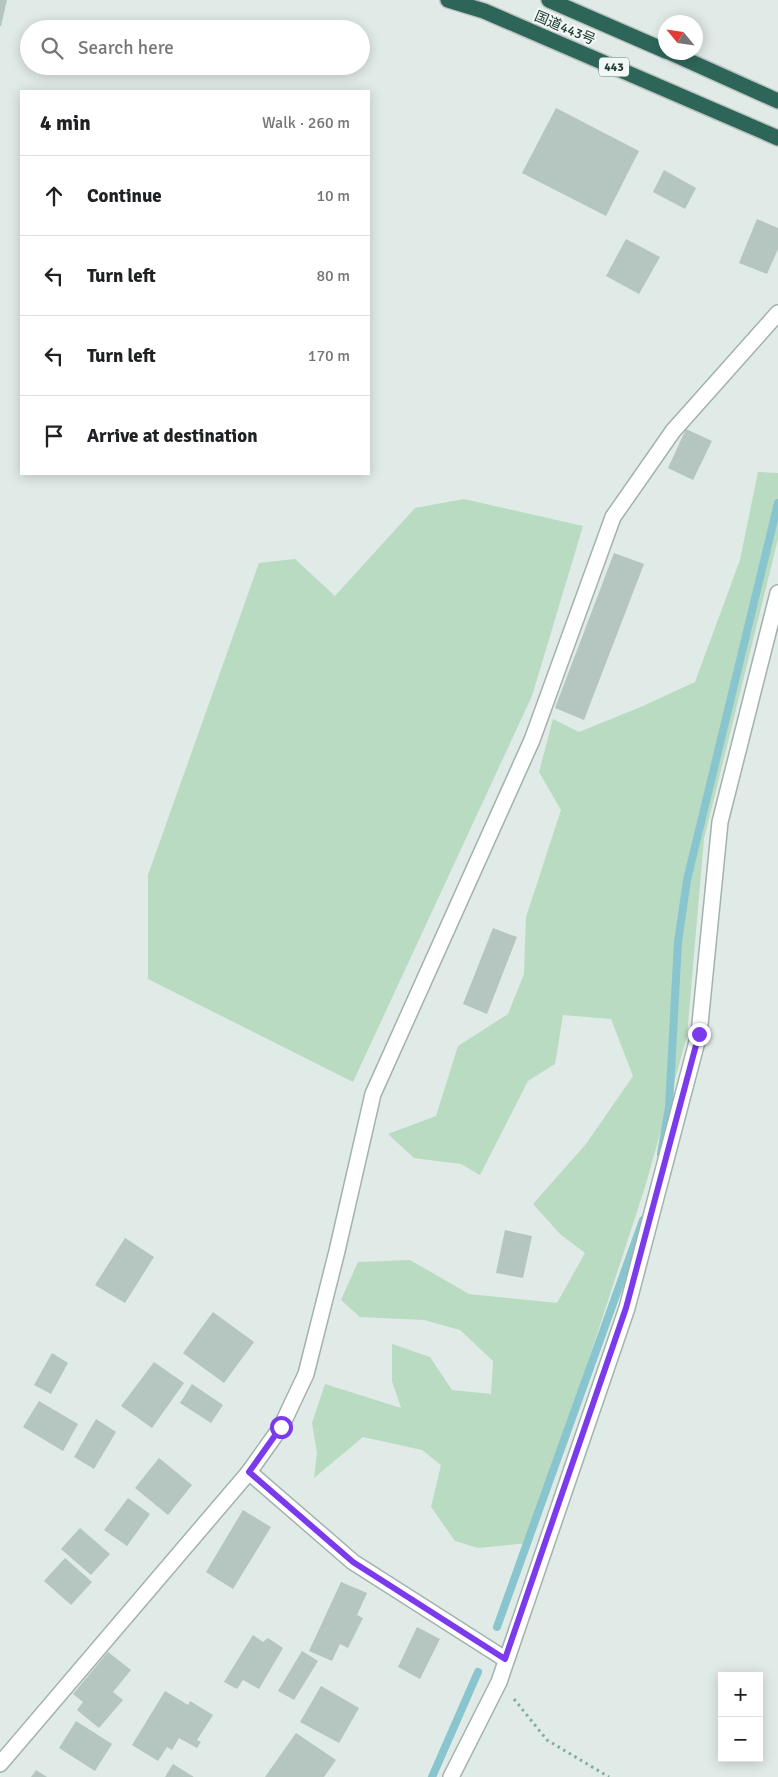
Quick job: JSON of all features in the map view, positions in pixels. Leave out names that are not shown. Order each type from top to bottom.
[{"type":"highway","name":"国道443号","points":[[448,0],[484,11],[778,138]]},
{"type":"highway","name":"国道443号","points":[[549,0],[658,48]]},
{"type":"highway","name":"国道443号","points":[[685,60],[778,101]]},
{"type":"street","points":[[0,1764],[249,1472],[281,1427],[306,1374],[337,1251],[373,1094],[532,740],[613,517],[673,431],[778,313]]},
{"type":"street","points":[[451,1777],[499,1682],[505,1659],[626,1308],[699,1034],[720,822],[778,593]]},
{"type":"street","points":[[249,1472],[353,1562],[505,1659]]},
{"type":"path","points":[[499,1682],[547,1740],[609,1777]]},
{"type":"green space","points":[[758,472],[778,473],[778,539],[704,839],[687,1036],[646,1184],[529,1543],[478,1548],[455,1541],[431,1507],[441,1465],[422,1450],[363,1437],[314,1478],[317,1453],[312,1423],[325,1384],[401,1408],[392,1381],[392,1344],[430,1357],[452,1390],[491,1394],[493,1361],[460,1330],[424,1320],[360,1317],[341,1300],[358,1262],[410,1260],[469,1294],[557,1303],[585,1253],[560,1234],[533,1204],[586,1144],[633,1076],[611,1019],[563,1015],[555,1064],[528,1081],[480,1175],[461,1164],[414,1158],[388,1134],[436,1116],[458,1046],[508,1014],[524,974],[526,917],[561,810],[539,772],[553,719],[579,732],[695,682],[740,560]]},
{"type":"green space","points":[[464,499],[583,526],[532,696],[353,1082],[148,979],[148,875],[259,563],[295,559],[335,596],[415,508]]},
{"type":"building","points":[[0,0],[7,0],[1,26],[0,26]]},
{"type":"building","points":[[556,108],[639,151],[606,216],[522,173]]},
{"type":"building","points":[[664,170],[696,188],[685,209],[653,192]]},
{"type":"building","points":[[757,219],[778,228],[778,249],[767,274],[739,263]]},
{"type":"building","points":[[626,239],[660,257],[639,294],[606,276]]},
{"type":"building","points":[[686,429],[712,441],[693,480],[668,468]]},
{"type":"building","points":[[614,553],[644,564],[584,720],[555,708]]},
{"type":"building","points":[[493,928],[517,937],[487,1014],[463,1004]]},
{"type":"building","points":[[505,1230],[532,1236],[523,1278],[496,1273]]},
{"type":"building","points":[[125,1238],[154,1257],[125,1303],[95,1285]]},
{"type":"building","points":[[213,1312],[254,1342],[224,1383],[183,1353]]},
{"type":"building","points":[[52,1353],[68,1363],[51,1394],[34,1385]]},
{"type":"building","points":[[154,1362],[184,1383],[152,1428],[121,1406]]},
{"type":"building","points":[[192,1384],[223,1405],[211,1423],[180,1403]]},
{"type":"building","points":[[39,1401],[78,1424],[63,1451],[23,1427]]},
{"type":"building","points":[[96,1419],[116,1432],[94,1469],[74,1457]]},
{"type":"building","points":[[159,1458],[192,1485],[168,1515],[135,1488]]},
{"type":"building","points":[[128,1498],[150,1514],[127,1546],[104,1530]]},
{"type":"building","points":[[243,1510],[271,1527],[233,1589],[206,1572]]},
{"type":"building","points":[[80,1528],[110,1554],[91,1575],[61,1549]]},
{"type":"building","points":[[65,1558],[92,1582],[71,1605],[44,1581]]},
{"type":"building","points":[[341,1582],[367,1593],[357,1615],[363,1618],[348,1648],[340,1644],[332,1661],[309,1651]]},
{"type":"building","points":[[417,1627],[440,1639],[420,1679],[398,1667]]},
{"type":"building","points":[[253,1635],[263,1642],[268,1638],[283,1648],[259,1689],[243,1680],[237,1689],[224,1682]]},
{"type":"building","points":[[302,1651],[318,1661],[294,1700],[278,1691]]},
{"type":"building","points":[[108,1652],[131,1670],[113,1692],[123,1700],[99,1728],[77,1710],[83,1702],[73,1694]]},
{"type":"building","points":[[321,1686],[359,1708],[339,1743],[300,1722]]},
{"type":"building","points":[[165,1691],[188,1705],[190,1701],[213,1715],[197,1740],[201,1742],[197,1748],[179,1738],[172,1750],[167,1747],[158,1761],[132,1745]]},
{"type":"building","points":[[76,1721],[112,1744],[95,1771],[59,1748]]},
{"type":"building","points":[[296,1733],[336,1760],[324,1777],[265,1777]]},
{"type":"building","points":[[173,1764],[194,1777],[165,1777]]},
{"type":"building","points":[[36,1770],[47,1777],[31,1777]]},
{"type":"waterway","points":[[661,1154],[669,1107],[678,942],[687,880],[778,503]]},
{"type":"waterway","points":[[497,1627],[643,1220]]},
{"type":"waterway","points":[[432,1777],[478,1672]]},
{"type":"route","points":[[281,1427],[249,1472],[353,1562],[505,1659],[626,1308],[699,1034]]}]
